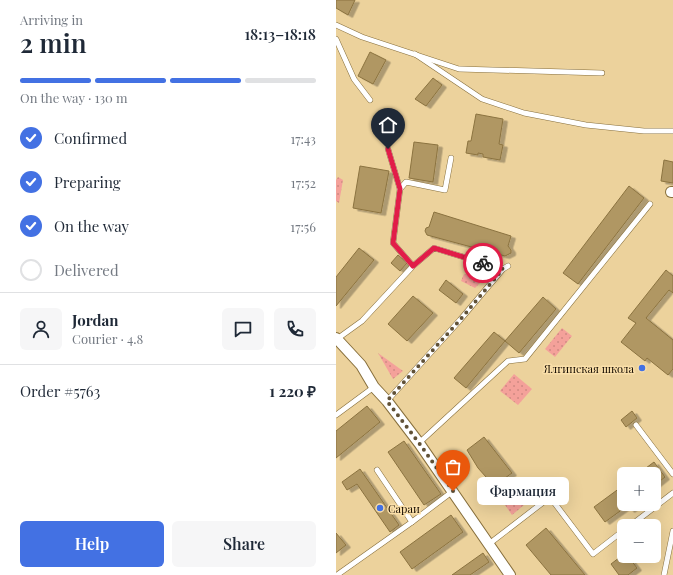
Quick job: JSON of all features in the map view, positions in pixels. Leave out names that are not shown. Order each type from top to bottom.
[{"type":"street","points":[[336,338],[361,365],[374,387],[387,401],[419,443],[510,575]]},
{"type":"lane","points":[[336,25],[362,37],[460,69],[602,73]]},
{"type":"lane","points":[[336,39],[354,79],[370,100]]},
{"type":"lane","points":[[415,54],[482,99],[524,113],[586,125],[644,131],[673,131]]},
{"type":"lane","points":[[388,149],[400,189],[393,243],[413,266]]},
{"type":"lane","points":[[400,189],[406,182],[444,190],[451,158]]},
{"type":"lane","points":[[419,443],[508,361],[525,359],[650,204]]},
{"type":"lane","points":[[336,338],[362,321],[413,266],[434,248],[505,268],[387,401]]},
{"type":"lane","points":[[336,416],[374,387]]},
{"type":"lane","points":[[636,425],[673,474]]},
{"type":"lane","points":[[377,470],[412,522]]},
{"type":"lane","points":[[337,575],[453,491]]},
{"type":"lane","points":[[639,519],[673,493]]},
{"type":"lane","points":[[489,544],[550,497],[593,554],[617,535]]},
{"type":"lane","points":[[664,575],[673,531]]},
{"type":"shaded area","points":[[338,177],[343,180],[339,203],[336,201],[336,180]]},
{"type":"shaded area","points":[[464,274],[484,279],[475,288],[461,281]]},
{"type":"shaded area","points":[[562,328],[572,336],[555,357],[545,349]]},
{"type":"shaded area","points":[[378,353],[403,371],[393,379]]},
{"type":"shaded area","points":[[514,374],[532,389],[518,405],[500,391]]},
{"type":"shaded area","points":[[523,491],[530,500],[512,515],[505,505]]},
{"type":"building","points":[[336,0],[355,0],[348,15],[336,8]]},
{"type":"building","points":[[370,52],[386,60],[373,84],[358,76]]},
{"type":"building","points":[[433,78],[442,85],[426,106],[415,99]]},
{"type":"building","points":[[476,114],[503,119],[499,144],[503,145],[500,160],[483,157],[483,154],[478,153],[478,155],[466,153],[468,141],[471,141]]},
{"type":"building","points":[[414,142],[438,145],[433,182],[409,178]]},
{"type":"building","points":[[664,160],[673,162],[673,183],[661,181]]},
{"type":"building","points":[[360,166],[389,171],[381,213],[353,208]]},
{"type":"building","points":[[629,186],[644,198],[578,284],[563,273]]},
{"type":"building","points":[[434,212],[511,236],[508,246],[511,253],[505,256],[427,235],[425,231],[426,228],[429,227]]},
{"type":"building","points":[[359,248],[374,260],[336,306],[336,277]]},
{"type":"building","points":[[398,255],[407,263],[400,271],[391,263]]},
{"type":"building","points":[[666,270],[673,276],[673,293],[669,290],[646,318],[673,340],[673,369],[668,375],[647,358],[645,361],[621,342],[636,323],[628,318]]},
{"type":"building","points":[[446,280],[463,294],[456,303],[439,290]]},
{"type":"building","points":[[413,296],[433,313],[407,341],[388,324]]},
{"type":"building","points":[[543,297],[556,309],[519,353],[505,341]]},
{"type":"building","points":[[494,332],[505,341],[466,388],[454,378]]},
{"type":"building","points":[[367,406],[380,422],[336,458],[336,431]]},
{"type":"building","points":[[632,411],[637,418],[626,427],[621,420]]},
{"type":"building","points":[[484,437],[512,473],[494,486],[478,468],[467,450]]},
{"type":"building","points":[[404,441],[441,494],[424,505],[388,452]]},
{"type":"building","points":[[654,462],[658,467],[647,467]]},
{"type":"building","name":"Сараи","points":[[360,469],[399,525],[390,532],[357,484],[347,490],[342,482]]},
{"type":"building","points":[[661,472],[665,477],[661,480]]},
{"type":"building","points":[[617,490],[617,511],[620,511],[605,522],[594,507]]},
{"type":"building","points":[[451,515],[463,532],[412,569],[400,552]]},
{"type":"building","points":[[546,528],[585,575],[551,575],[526,545]]},
{"type":"building","points":[[336,533],[346,545],[336,553]]},
{"type":"building","points":[[483,553],[489,562],[470,575],[452,575]]},
{"type":"building","points":[[617,559],[617,563],[633,563],[637,568],[628,575],[619,575],[611,564]]},
{"type":"way so far","points":[[453,491],[387,401],[460,320],[503,269],[483,263]]},
{"type":"place","name":"Ялгинская школа","points":[[642,368]]},
{"type":"place","name":"Фармация","points":[[453,491]]},
{"type":"place","name":"Сараи","points":[[380,508]]},
{"type":"route","points":[[388,149],[400,189],[393,243],[413,266],[434,248],[483,263]]}]
